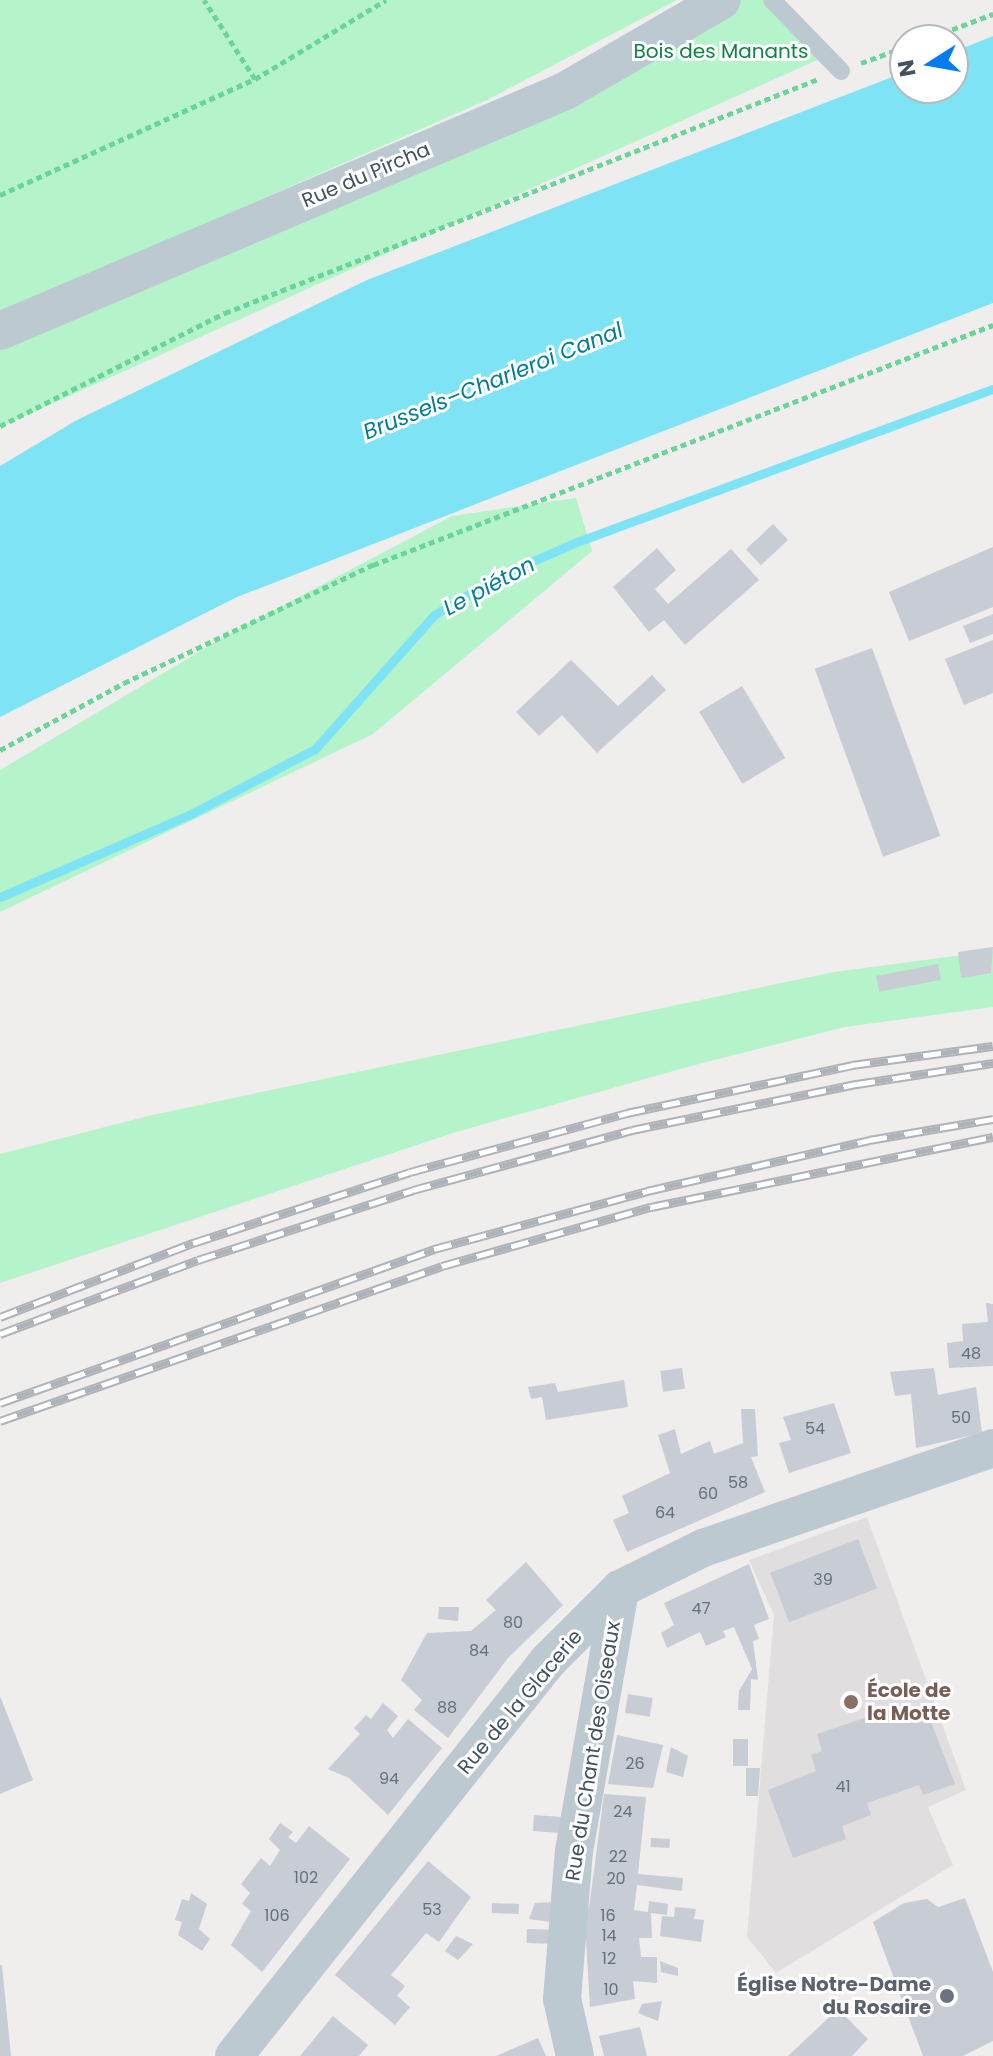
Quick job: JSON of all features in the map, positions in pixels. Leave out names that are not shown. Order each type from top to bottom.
[{"type":"street","name":"Rue du Pircha","points":[[0,331],[565,91],[722,0]]},
{"type":"street","name":"Rue de la Glacerie","points":[[234,2056],[548,1661],[620,1589],[703,1548],[993,1448]]},
{"type":"street","name":"Rue du Chant des Oiseaux","points":[[575,2056],[562,1999],[574,1851],[620,1589]]},
{"type":"lane","points":[[772,0],[841,71]]},
{"type":"path","points":[[204,0],[255,79]]},
{"type":"path","points":[[0,195],[255,79],[386,0]]},
{"type":"path","points":[[966,24],[993,14]]},
{"type":"path","points":[[0,426],[225,313],[889,53]]},
{"type":"path","points":[[0,750],[124,683],[373,565],[993,325]]},
{"type":"shaded area","name":"École de la Motte","points":[[867,1517],[966,1790],[928,1807],[953,1865],[776,1973],[747,1937],[774,1615],[749,1560]]},
{"type":"green space","points":[[0,0],[677,0],[487,100],[0,314]]},
{"type":"green space","name":"Bois des Manants","points":[[716,0],[772,0],[826,56],[0,427],[0,349]]},
{"type":"green space","points":[[576,498],[592,551],[373,734],[0,912],[0,770],[231,633],[452,516]]},
{"type":"green space","points":[[993,951],[993,1007],[845,1027],[691,1066],[456,1132],[0,1283],[0,1154],[152,1115],[834,972]]},
{"type":"water","name":"Brussels–Charleroi Canal","points":[[993,36],[993,303],[237,597],[0,717],[0,466],[77,420],[367,280],[889,78],[889,104],[969,104],[969,46]]},
{"type":"building","points":[[773,524],[788,540],[761,565],[746,549]]},
{"type":"building","points":[[993,547],[993,607],[909,641],[889,592]]},
{"type":"building","points":[[657,548],[676,570],[655,589],[668,604],[731,549],[759,580],[685,645],[664,620],[649,632],[613,587]]},
{"type":"building","points":[[993,614],[993,634],[970,643],[963,626]]},
{"type":"building","points":[[993,640],[993,693],[964,705],[945,659]]},
{"type":"building","points":[[872,648],[940,836],[883,857],[815,669]]},
{"type":"building","points":[[571,660],[618,706],[652,675],[666,690],[597,753],[562,715],[539,736],[516,712]]},
{"type":"building","points":[[742,686],[785,758],[742,784],[699,712]]},
{"type":"building","points":[[993,947],[991,973],[961,978],[958,952]]},
{"type":"building","points":[[938,964],[941,980],[879,992],[876,976]]},
{"type":"building","points":[[986,1303],[993,1304],[993,1366],[949,1368],[947,1343],[963,1341],[962,1324],[988,1322]]},
{"type":"building","points":[[682,1368],[685,1389],[663,1392],[660,1371]]},
{"type":"building","points":[[934,1368],[938,1395],[976,1387],[982,1433],[916,1448],[911,1394],[895,1396],[890,1372]]},
{"type":"building","points":[[624,1380],[628,1407],[546,1420],[542,1397],[531,1399],[528,1387],[555,1383],[558,1392]]},
{"type":"building","points":[[834,1403],[851,1453],[789,1473],[779,1443],[791,1440],[783,1417]]},
{"type":"building","points":[[741,1409],[755,1409],[758,1456],[751,1457],[765,1492],[627,1552],[613,1520],[629,1513],[622,1496],[670,1473],[658,1435],[675,1429],[681,1454],[710,1441],[714,1454],[743,1443]]},
{"type":"building","points":[[858,1539],[877,1588],[789,1622],[770,1573]]},
{"type":"building","points":[[526,1562],[563,1605],[508,1658],[448,1738],[414,1710],[422,1700],[401,1680],[427,1633],[471,1631],[496,1610],[486,1600]]},
{"type":"building","points":[[749,1564],[769,1619],[754,1625],[759,1639],[753,1641],[758,1680],[751,1679],[750,1710],[738,1710],[739,1691],[752,1669],[734,1627],[723,1631],[726,1637],[706,1646],[700,1632],[667,1648],[661,1633],[674,1625],[664,1603]]},
{"type":"building","points":[[439,1607],[459,1607],[458,1621],[438,1619]]},
{"type":"building","points":[[628,1694],[653,1698],[650,1717],[625,1713]]},
{"type":"building","points":[[0,1696],[33,1780],[0,1794]]},
{"type":"building","points":[[383,1703],[398,1716],[387,1730],[393,1738],[408,1719],[442,1748],[388,1815],[349,1778],[328,1769],[360,1734],[354,1728],[366,1715],[371,1719]]},
{"type":"building","points":[[894,1708],[900,1723],[928,1714],[955,1784],[923,1795],[919,1785],[867,1803],[871,1815],[842,1826],[846,1839],[793,1858],[768,1790],[816,1771],[811,1755],[822,1751],[817,1734]]},
{"type":"building","points":[[617,1735],[663,1745],[653,1788],[608,1784]]},
{"type":"building","points":[[733,1739],[748,1739],[748,1766],[733,1766]]},
{"type":"building","points":[[671,1747],[688,1756],[683,1777],[666,1772]]},
{"type":"building","points":[[746,1768],[760,1768],[758,1796],[746,1796]]},
{"type":"building","points":[[604,1794],[646,1797],[638,1874],[683,1878],[682,1891],[637,1885],[634,1910],[648,1912],[649,1901],[668,1904],[667,1915],[651,1913],[652,1938],[639,1938],[641,1957],[657,1957],[657,1983],[633,1981],[635,1999],[590,2007],[584,1907],[589,1908]]},
{"type":"building","points":[[534,1815],[562,1817],[561,1833],[533,1831]]},
{"type":"building","points":[[280,1823],[293,1832],[288,1837],[296,1843],[309,1826],[350,1859],[262,1972],[231,1945],[251,1911],[242,1904],[250,1893],[241,1884],[261,1858],[270,1866],[280,1850],[269,1839]]},
{"type":"building","points":[[651,1838],[670,1839],[670,1848],[651,1847]]},
{"type":"building","points":[[428,1861],[471,1897],[439,1942],[426,1933],[391,1975],[405,1986],[397,1996],[410,2007],[395,2025],[335,1975]]},
{"type":"building","points":[[191,1893],[207,1904],[199,1929],[210,1939],[202,1951],[178,1935],[182,1922],[175,1920],[182,1899],[189,1901]]},
{"type":"building","name":"Église Notre-Dame du Rosaire","points":[[965,1898],[993,1972],[993,2041],[963,2056],[923,2056],[873,1922],[904,1903],[927,1899],[938,1907]]},
{"type":"building","points":[[554,1902],[551,1922],[529,1919],[535,1903]]},
{"type":"building","points":[[492,1903],[519,1904],[519,1914],[492,1913]]},
{"type":"building","points":[[675,1907],[696,1909],[694,1919],[704,1920],[701,1942],[660,1936],[662,1916],[674,1917]]},
{"type":"building","points":[[527,1929],[550,1930],[549,1944],[527,1943]]},
{"type":"building","points":[[456,1936],[473,1944],[458,1960],[445,1951]]},
{"type":"building","points":[[660,1961],[678,1968],[678,1976],[661,1972]]},
{"type":"building","points":[[2,1965],[11,2056],[0,2056]]},
{"type":"building","points":[[662,2001],[658,2021],[638,2013],[642,2004]]},
{"type":"building","points":[[838,2009],[868,2039],[852,2056],[788,2056]]},
{"type":"building","points":[[333,2016],[368,2045],[359,2056],[300,2056]]},
{"type":"building","points":[[640,2027],[647,2056],[604,2056],[599,2036]]},
{"type":"building","points":[[538,2038],[546,2056],[496,2056]]},
{"type":"waterway","name":"Le piéton","points":[[0,897],[191,814],[315,749],[434,615],[497,577],[574,543],[993,389]]},
{"type":"railway","points":[[0,1317],[193,1243],[410,1172],[627,1113],[852,1065],[993,1046]]},
{"type":"railway","points":[[0,1334],[198,1260],[413,1190],[632,1130],[857,1084],[993,1063]]},
{"type":"railway","points":[[0,1403],[434,1249],[647,1191],[869,1140],[993,1119]]},
{"type":"railway","points":[[0,1421],[442,1266],[651,1207],[993,1137]]},
{"type":"place","name":"École de la Motte","points":[[851,1702]]},
{"type":"place","name":"Église Notre-Dame du Rosaire","points":[[947,1996]]}]
